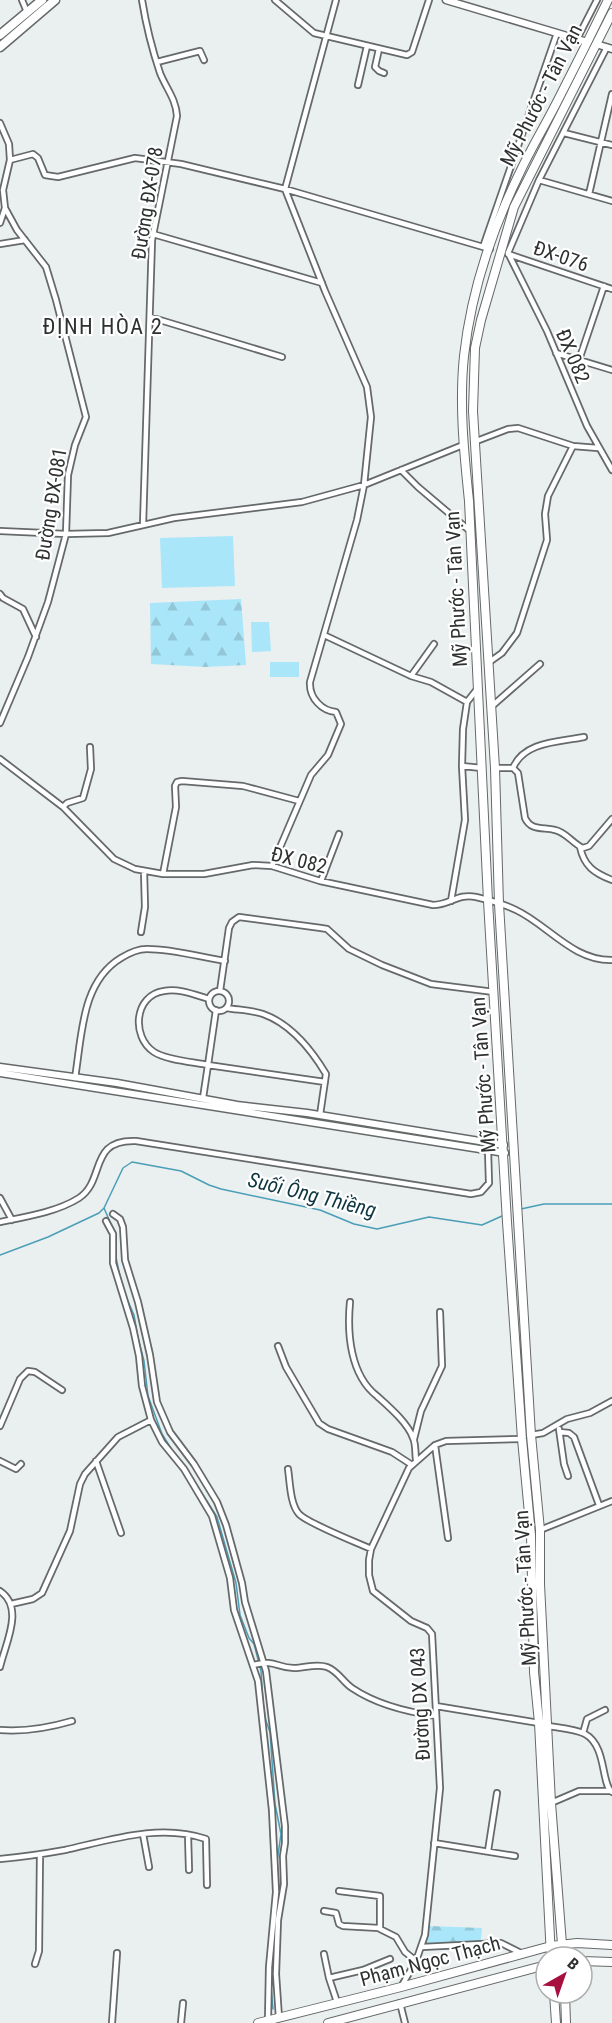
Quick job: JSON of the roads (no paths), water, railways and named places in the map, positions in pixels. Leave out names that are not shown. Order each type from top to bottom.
[{"type":"highway","points":[[0,35],[42,0]]},
{"type":"highway","points":[[0,47],[56,0]]},
{"type":"main road","name":"Mỹ Phước - Tân Vạn","points":[[551,1945],[539,1723],[534,1672],[531,1535],[507,1222],[470,531],[463,445],[464,356],[472,306],[486,248],[521,171],[608,0]]},
{"type":"main road","name":"Mỹ Phước - Tân Vạn","points":[[561,1944],[551,1803],[540,1584],[540,1530],[531,1435],[517,1202],[500,904],[495,768],[473,411],[475,348],[504,252],[514,207],[612,13]]},
{"type":"main road","points":[[587,42],[596,44]]},
{"type":"main road","name":"Phạm Ngọc Thạch","points":[[556,1945],[577,1943],[612,1945]]},
{"type":"main road","name":"Phạm Ngọc Thạch","points":[[258,2023],[534,1950]]},
{"type":"main road","points":[[594,1961],[612,1962]]},
{"type":"main road","name":"Phạm Ngọc Thạch","points":[[328,2023],[534,1968]]},
{"type":"main road","points":[[555,2005],[556,2023]]},
{"type":"main road","points":[[565,2005],[566,2023]]},
{"type":"street","points":[[22,0],[27,12]]},
{"type":"street","name":"Đường ĐX-078","points":[[141,0],[157,62],[176,106],[177,116],[153,234],[143,525]]},
{"type":"street","points":[[275,0],[305,26],[325,37],[407,55],[412,52],[429,0]]},
{"type":"street","points":[[272,866],[311,776],[328,755],[341,724],[336,712],[327,711],[309,688],[357,520],[364,486],[370,417],[370,399],[360,369],[322,283],[285,189],[336,0]]},
{"type":"street","points":[[446,0],[587,42]]},
{"type":"street","points":[[577,39],[597,0]]},
{"type":"street","points":[[10,160],[33,154],[38,158],[45,175],[58,177],[135,158],[167,162],[285,189],[486,248],[557,33]]},
{"type":"street","points":[[504,252],[539,180],[609,48],[596,44]]},
{"type":"street","points":[[358,85],[367,46]]},
{"type":"street","points":[[379,49],[375,67],[384,73]]},
{"type":"street","points":[[157,62],[200,51],[204,60]]},
{"type":"street","points":[[589,194],[612,95]]},
{"type":"street","points":[[0,123],[9,144],[10,160],[3,190],[5,208],[0,223]]},
{"type":"street","points":[[564,133],[612,145]]},
{"type":"street","points":[[539,180],[612,201]]},
{"type":"street","name":"Đường ĐX-081","points":[[0,723],[48,602],[66,534],[68,475],[75,445],[86,417],[46,267],[25,240],[5,208]]},
{"type":"street","points":[[153,234],[322,283]]},
{"type":"street","points":[[0,244],[25,240]]},
{"type":"street","name":"ĐX-076","points":[[504,252],[612,289]]},
{"type":"street","name":"ĐX 082","points":[[504,252],[556,353],[587,426],[612,470]]},
{"type":"street","points":[[579,360],[604,286]]},
{"type":"street","points":[[150,317],[282,357]]},
{"type":"street","points":[[556,353],[612,370]]},
{"type":"street","points":[[474,442],[508,429],[518,428],[573,446],[598,448]]},
{"type":"street","points":[[0,531],[108,533],[174,518],[302,502],[364,486],[463,445]]},
{"type":"street","points":[[488,663],[502,652],[517,633],[547,540],[545,514],[548,496],[573,446]]},
{"type":"street","points":[[401,470],[470,531]]},
{"type":"street","points":[[0,594],[3,598],[24,609],[36,637]]},
{"type":"street","points":[[324,635],[411,676],[431,682],[467,702]]},
{"type":"street","points":[[411,676],[434,644]]},
{"type":"street","points":[[491,707],[540,664]]},
{"type":"street","points":[[451,901],[465,820],[462,766],[463,729],[467,702],[478,688]]},
{"type":"street","points":[[513,768],[521,755],[537,746],[585,737]]},
{"type":"street","points":[[63,807],[67,803],[83,798],[91,769],[90,747]]},
{"type":"street","name":"ĐX 082","points":[[0,759],[63,807],[114,859],[135,869],[163,874],[204,874],[253,865],[272,866],[321,881],[433,906],[440,906],[464,895],[515,909],[587,956],[612,960]]},
{"type":"street","points":[[462,766],[482,768]]},
{"type":"street","points":[[495,768],[513,768]]},
{"type":"street","points":[[513,768],[519,776],[527,822],[534,827],[560,831],[580,847],[591,870],[612,880]]},
{"type":"street","points":[[163,874],[176,807],[175,786],[177,782],[243,786],[299,801]]},
{"type":"street","points":[[580,847],[589,846],[612,819]]},
{"type":"street","points":[[321,881],[339,834]]},
{"type":"street","points":[[141,932],[145,907],[144,871]]},
{"type":"street","points":[[220,991],[232,922],[235,918],[245,917],[327,929],[349,949],[431,984],[494,992]]},
{"type":"street","points":[[75,1078],[89,997],[102,974],[118,960],[136,951],[150,949],[225,961]]},
{"type":"street","points":[[216,1011],[210,1005],[210,999],[214,993],[220,991],[228,998],[229,1003],[226,1008]]},
{"type":"street","points":[[210,999],[184,992],[158,993],[145,1003],[141,1010],[138,1026],[144,1041],[153,1052],[160,1056],[325,1082]]},
{"type":"street","points":[[216,1011],[226,1008],[262,1013],[286,1027],[305,1044],[326,1074],[320,1116]]},
{"type":"street","points":[[203,1101],[216,1011]]},
{"type":"street","points":[[0,1067],[117,1083],[203,1101],[504,1149]]},
{"type":"street","points":[[0,1073],[320,1116],[365,1127],[488,1150],[504,1149]]},
{"type":"street","points":[[1,1220],[12,1220],[62,1206],[81,1197],[91,1184],[103,1155],[110,1148],[125,1141],[471,1194],[481,1192],[489,1183],[488,1150]]},
{"type":"street","points":[[0,1198],[12,1220]]},
{"type":"street","points":[[113,1214],[120,1219],[123,1227],[125,1260],[138,1302],[158,1402],[170,1432],[194,1464],[222,1512],[245,1602],[264,1662],[285,1826],[283,1856],[285,1884],[278,1920],[276,1974],[279,2018]]},
{"type":"street","points":[[106,1221],[113,1234],[113,1263],[131,1321],[139,1356],[142,1386],[151,1420],[162,1442],[184,1469],[212,1516],[230,1578],[234,1610],[258,1681],[274,1836],[273,1868],[276,1892],[269,1967],[268,2020]]},
{"type":"street","points":[[350,1302],[350,1331],[360,1378],[369,1390],[393,1410],[414,1439]]},
{"type":"street","points":[[278,1346],[286,1367],[319,1423],[328,1429],[392,1452],[414,1463],[414,1439],[422,1411],[442,1366],[440,1312]]},
{"type":"street","points":[[0,1426],[20,1379],[28,1371],[35,1372],[62,1390]]},
{"type":"street","points":[[531,1435],[543,1433],[567,1419],[590,1413],[612,1401]]},
{"type":"street","points":[[11,1604],[33,1599],[42,1593],[70,1531],[81,1480],[118,1437],[151,1420]]},
{"type":"street","points":[[559,1423],[564,1464],[568,1476]]},
{"type":"street","points":[[560,1432],[569,1432],[574,1437],[599,1505]]},
{"type":"street","name":"Đường DX 043","points":[[400,1987],[416,1961],[425,1935],[440,1788],[432,1634],[427,1628],[411,1621],[373,1591],[369,1575],[371,1549],[400,1483],[414,1463],[435,1445],[446,1441],[522,1439]]},
{"type":"street","points":[[435,1445],[448,1538]]},
{"type":"street","points":[[0,1461],[16,1469],[21,1464]]},
{"type":"street","points":[[96,1461],[121,1533]]},
{"type":"street","points":[[288,1469],[293,1499],[300,1515],[371,1549]]},
{"type":"street","points":[[540,1530],[612,1501]]},
{"type":"street","points":[[0,1591],[11,1604],[13,1618],[0,1667]]},
{"type":"street","points":[[253,1665],[274,1662],[291,1668],[326,1666],[352,1688],[379,1701],[411,1712],[436,1716]]},
{"type":"street","points":[[436,1706],[539,1723]]},
{"type":"street","points":[[583,1733],[587,1719],[605,1710]]},
{"type":"street","points":[[0,1730],[24,1731],[72,1721]]},
{"type":"street","points":[[548,1726],[583,1733],[591,1738],[602,1758],[606,1785],[610,1791]]},
{"type":"street","points":[[551,1803],[579,1791],[610,1791]]},
{"type":"street","points":[[488,1851],[497,1793]]},
{"type":"street","points":[[0,1859],[40,1854],[143,1834],[169,1832],[206,1839],[207,1885]]},
{"type":"street","points":[[143,1834],[149,1867]]},
{"type":"street","points":[[188,1835],[189,1870]]},
{"type":"street","points":[[434,1843],[515,1856]]},
{"type":"street","points":[[35,1964],[39,1951],[40,1854]]},
{"type":"street","points":[[339,1891],[380,1896],[380,1928]]},
{"type":"street","points":[[324,1911],[336,1913],[339,1924],[343,1926],[380,1928],[396,1937],[405,1952],[416,1961]]},
{"type":"street","points":[[422,1947],[501,1943],[522,1953]]},
{"type":"street","points":[[112,2023],[117,1953]]},
{"type":"street","points":[[324,1953],[337,2002]]},
{"type":"street","points":[[329,1978],[363,1970],[390,1959]]},
{"type":"street","points":[[182,2023],[183,2003]]},
{"type":"street","points":[[400,2003],[405,2023]]},
{"type":"waterway","name":"Suối Ông Thiềng","points":[[0,1255],[48,1237],[99,1213],[104,1208],[123,1168],[132,1162],[181,1171],[221,1189],[320,1210],[354,1224],[377,1229],[429,1217],[482,1225],[502,1216]]},
{"type":"waterway","name":"Suối Ông Thiềng","points":[[521,1209],[544,1204],[612,1204]]},
{"type":"waterway","points":[[104,1208],[113,1229]]},
{"type":"waterway","points":[[115,1252],[121,1282]]},
{"type":"waterway","points":[[123,1290],[134,1315],[144,1361],[148,1396],[162,1434],[172,1450]]},
{"type":"waterway","points":[[186,1468],[217,1517],[236,1583],[240,1615],[249,1638],[254,1644],[261,1671],[263,1703],[270,1732],[275,1804],[281,1834],[277,1862],[280,1899]]},
{"type":"waterway","points":[[273,2009],[271,1987],[274,1936]]},
{"type":"district","name":"ĐỊNH HÒA 2","points":[[103,326]]}]
